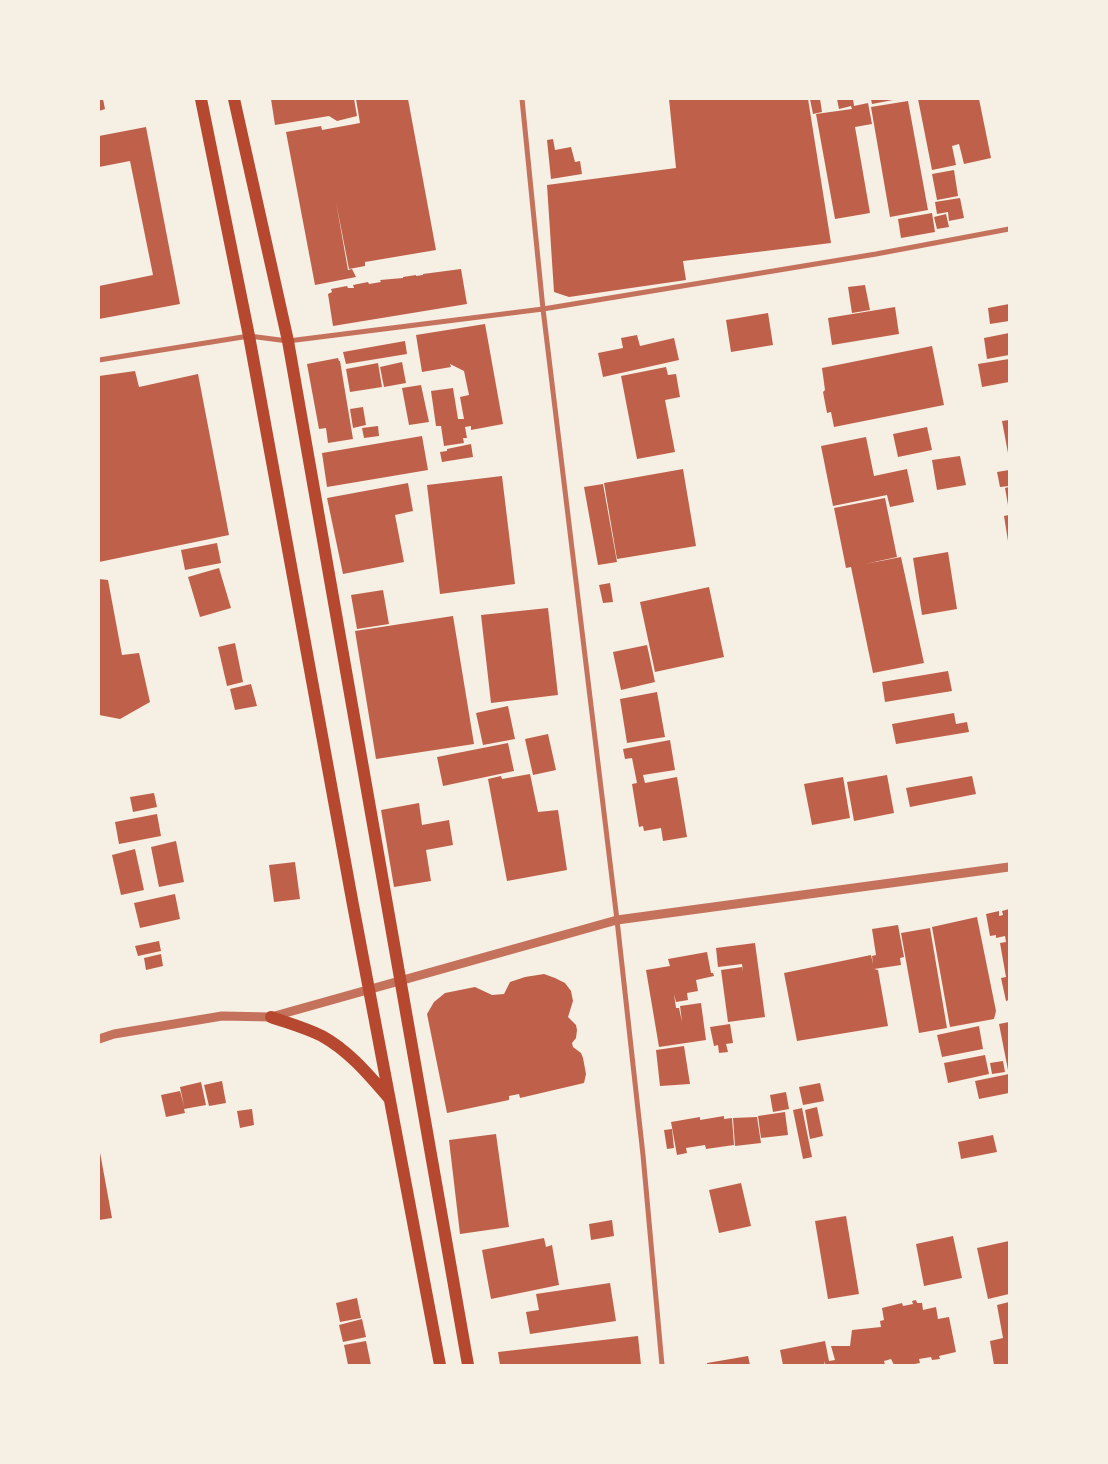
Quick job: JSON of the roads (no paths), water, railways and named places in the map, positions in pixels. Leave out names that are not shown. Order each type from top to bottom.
[{"type":"main road","points":[[201,99],[249,336],[440,1365]]},
{"type":"main road","points":[[234,99],[288,341],[402,980],[468,1365]]},
{"type":"main road","points":[[271,1017],[322,1036],[334,1044],[362,1067],[390,1098]]},
{"type":"street","points":[[522,99],[543,309],[617,920],[643,1155],[662,1365]]},
{"type":"street","points":[[99,360],[249,336],[288,341],[543,309],[876,254],[1009,229]]},
{"type":"street","points":[[99,1039],[114,1034],[222,1016],[271,1017],[617,920],[1009,867]]}]
